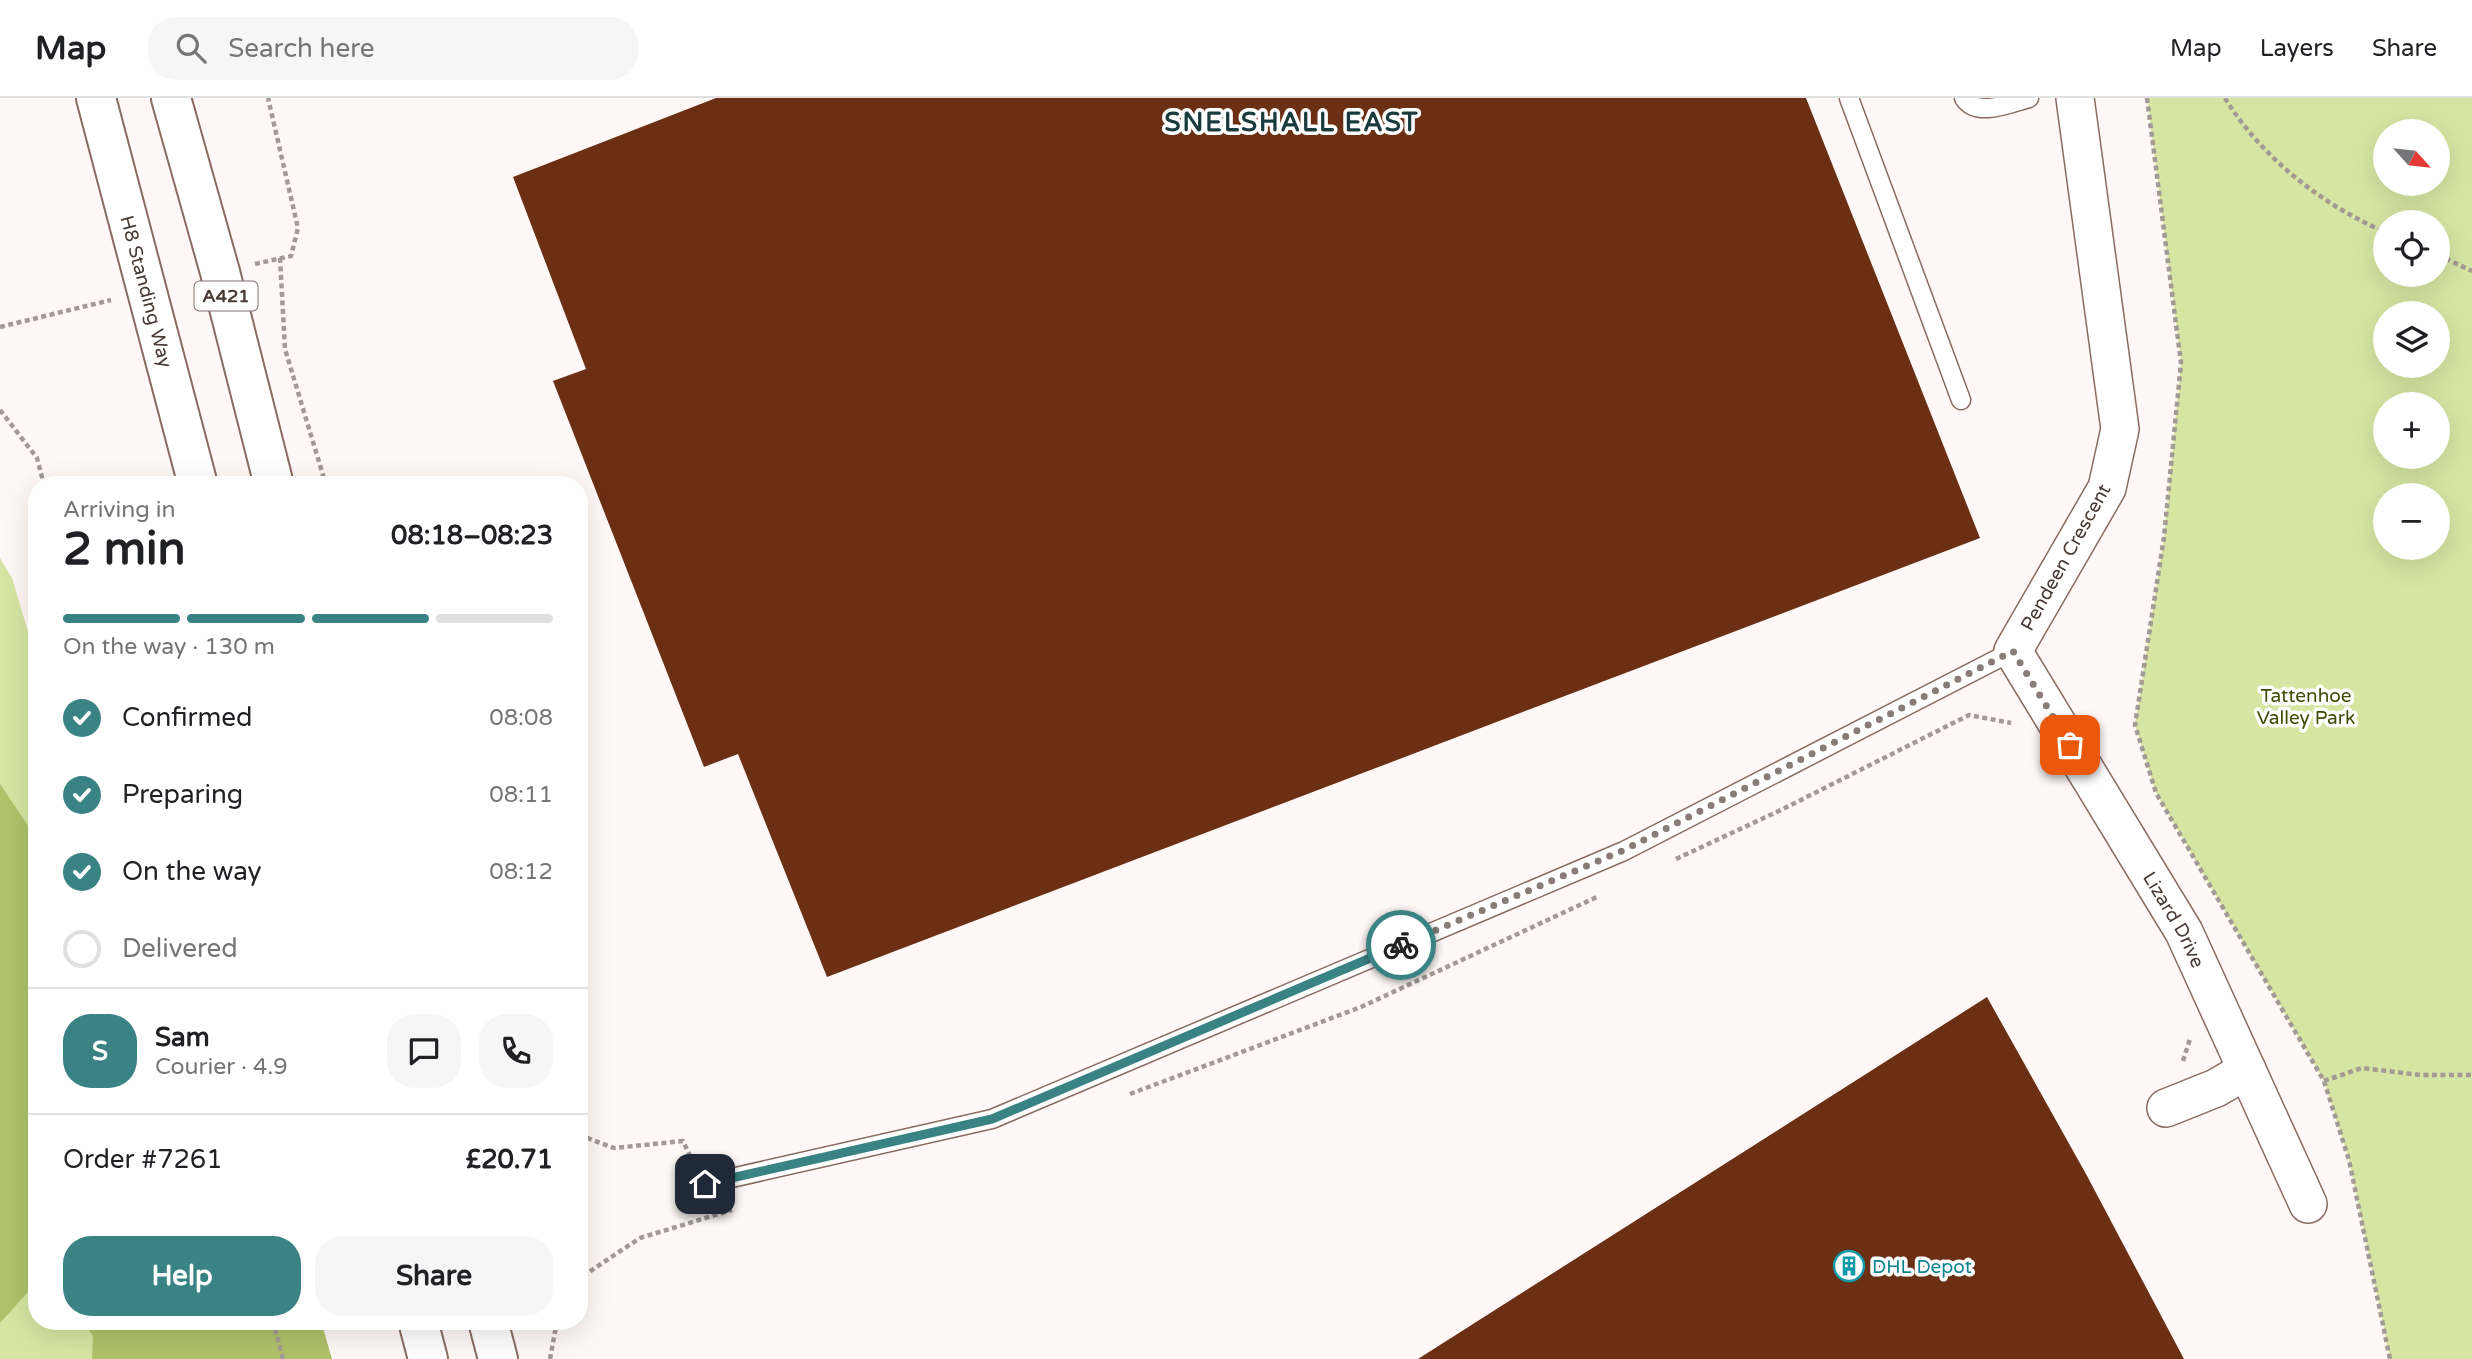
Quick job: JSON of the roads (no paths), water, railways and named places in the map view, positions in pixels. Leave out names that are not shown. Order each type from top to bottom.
[{"type":"highway","name":"A421","points":[[172,103],[220,272],[272,476]]},
{"type":"highway","name":"H8 Standing Way","points":[[99,109],[196,476]]},
{"type":"highway","points":[[420,1330],[428,1359]]},
{"type":"highway","points":[[490,1330],[498,1359]]},
{"type":"street","name":"Pendeen Crescent","points":[[2013,651],[2108,488],[2120,429],[2075,98]]},
{"type":"street","name":"Lizard Drive","points":[[2013,651],[2184,932],[2308,1204]]},
{"type":"street","points":[[2180,1103],[2246,1070]]},
{"type":"lane","points":[[1849,98],[1961,400]]},
{"type":"lane","points":[[1964,98],[1966,103],[1982,109],[2029,98]]},
{"type":"lane","name":"Pendeen Crescent","points":[[705,1184],[992,1119],[1624,850],[2013,651]]},
{"type":"place","name":"DHL Depot","points":[[1849,1266]]},
{"type":"district","name":"SNELSHALL EAST","points":[[1292,122]]},
{"type":"park label","name":"Tattenhoe Valley Park","points":[[2306,706]]}]
